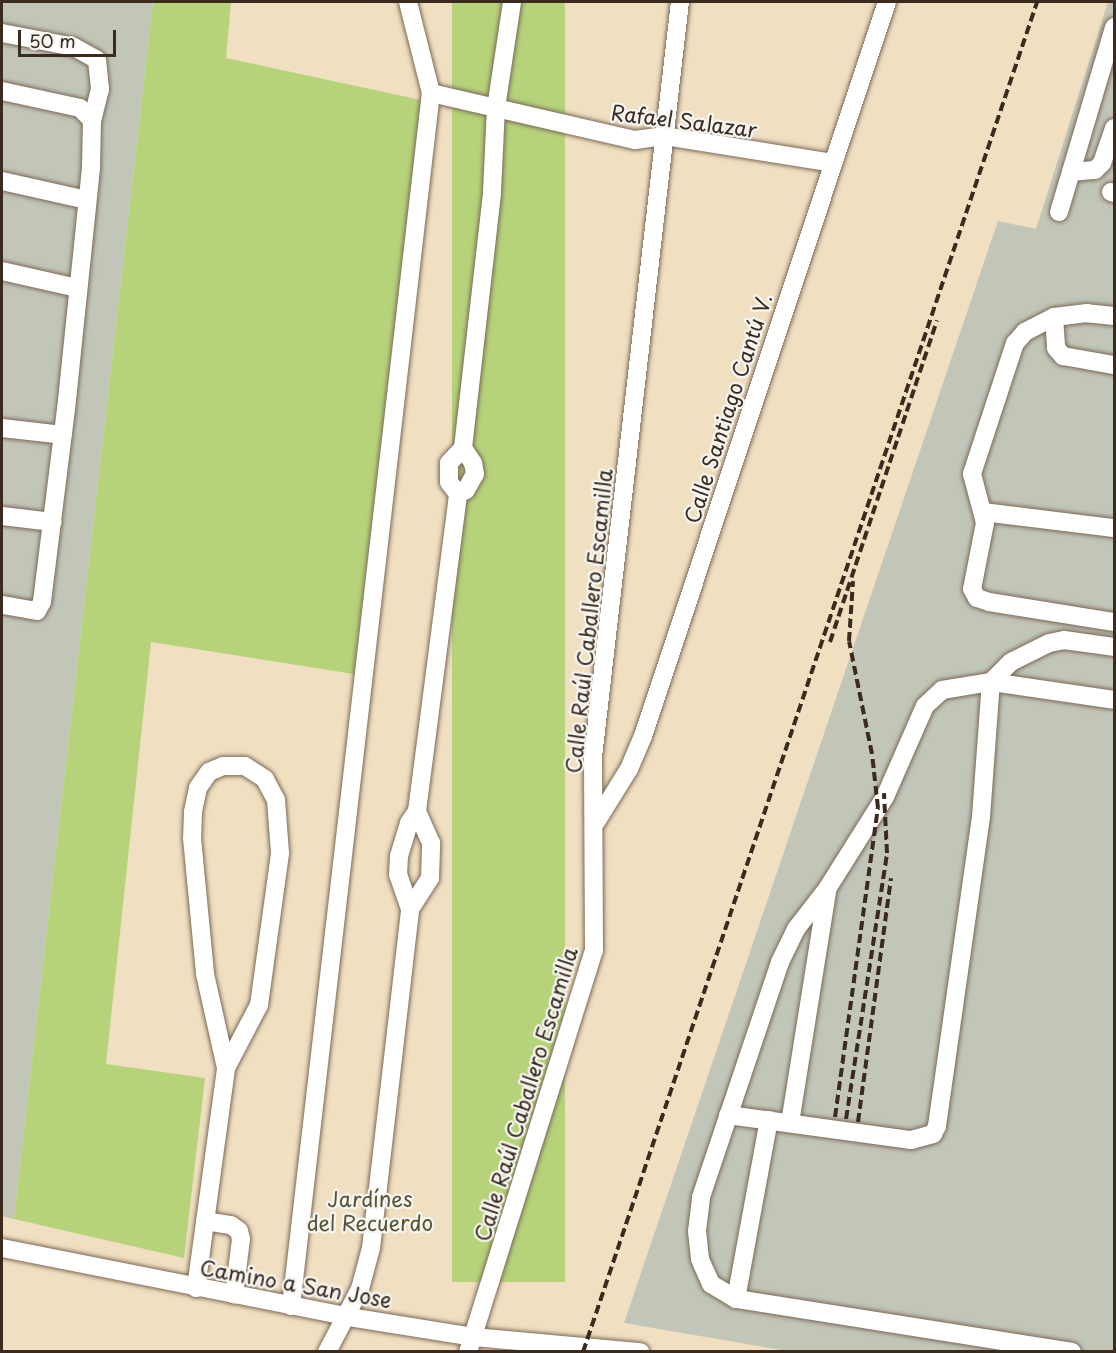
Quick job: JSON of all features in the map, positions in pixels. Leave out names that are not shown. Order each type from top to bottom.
[{"type":"street","points":[[291,1305],[431,93],[408,2]]},
{"type":"street","points":[[458,495],[472,483],[474,474],[473,463],[463,448],[492,192],[496,108],[512,2]]},
{"type":"street","name":"Calle Raúl Caballero Escamilla","points":[[471,1344],[588,976],[596,925],[596,822],[593,757],[680,2]]},
{"type":"street","name":"Calle Santiago Cantú V.","points":[[596,822],[629,769],[643,736],[887,2]]},
{"type":"street","points":[[1059,212],[1114,27]]},
{"type":"street","points":[[2,33],[74,47],[97,60],[100,89],[92,120],[87,200],[63,435],[42,602],[37,610],[2,605]]},
{"type":"street","points":[[2,91],[80,108],[92,120]]},
{"type":"street","name":"Rafael Salazar","points":[[431,93],[635,140],[665,136],[833,163]]},
{"type":"street","points":[[1071,172],[1095,170],[1102,163],[1114,128]]},
{"type":"street","points":[[2,181],[87,200]]},
{"type":"street","points":[[2,271],[77,288]]},
{"type":"street","points":[[1114,316],[1087,313],[1054,317],[1025,332],[1015,343],[972,474],[983,512],[983,536],[972,579],[972,589],[978,598],[1025,609],[1114,622]]},
{"type":"street","points":[[1054,317],[1056,348],[1063,356],[1114,365]]},
{"type":"street","points":[[2,428],[63,435]]},
{"type":"street","points":[[327,1352],[349,1317],[370,1248],[410,909],[398,875],[403,837],[417,811],[458,495],[447,472],[454,454],[463,448]]},
{"type":"street","points":[[983,512],[1114,528]]},
{"type":"street","points":[[2,516],[52,522]]},
{"type":"street","points":[[728,1115],[911,1140],[924,1139],[937,1126],[981,817],[991,682],[1011,662],[1049,643],[1064,640],[1114,647]]},
{"type":"street","points":[[1072,1352],[736,1299],[711,1284],[700,1259],[697,1231],[701,1197],[780,962],[796,929],[827,889],[885,797],[925,706],[942,690],[991,682],[1114,700]]},
{"type":"street","points":[[196,1288],[226,1068],[259,1005],[280,853],[276,800],[265,779],[245,766],[223,766],[209,772],[198,788],[193,821],[205,974],[226,1068]]},
{"type":"street","points":[[410,909],[425,891],[432,862],[429,835],[417,811]]},
{"type":"street","points":[[790,1123],[827,889]]},
{"type":"street","points":[[736,1299],[769,1120]]},
{"type":"street","points":[[205,1221],[231,1225],[239,1231],[241,1239],[234,1295]]},
{"type":"street","name":"Camino a San Jose","points":[[2,1248],[291,1305],[471,1344],[586,1345],[640,1352]]},
{"type":"shaded area","points":[[2,2],[153,2],[14,1219],[2,1216]]},
{"type":"shaded area","points":[[1108,2],[1114,2],[1114,1351],[787,1351],[624,1323],[998,221],[1036,229]]},
{"type":"green space","points":[[153,2],[231,2],[226,58],[421,100],[354,674],[151,642],[106,1064],[205,1078],[184,1258],[14,1219]]},
{"type":"green space","points":[[452,2],[565,2],[565,1282],[452,1282]]},
{"type":"railway","points":[[583,1352],[1037,2]]},
{"type":"railway","points":[[830,642],[937,320]]},
{"type":"railway","points":[[835,1117],[878,808],[872,754],[849,641],[853,581]]},
{"type":"railway","points":[[846,1119],[887,853],[884,793]]},
{"type":"railway","points":[[858,1122],[891,878]]},
{"type":"park label","name":"Jardínes del Recuerdo","points":[[370,1210]]}]
